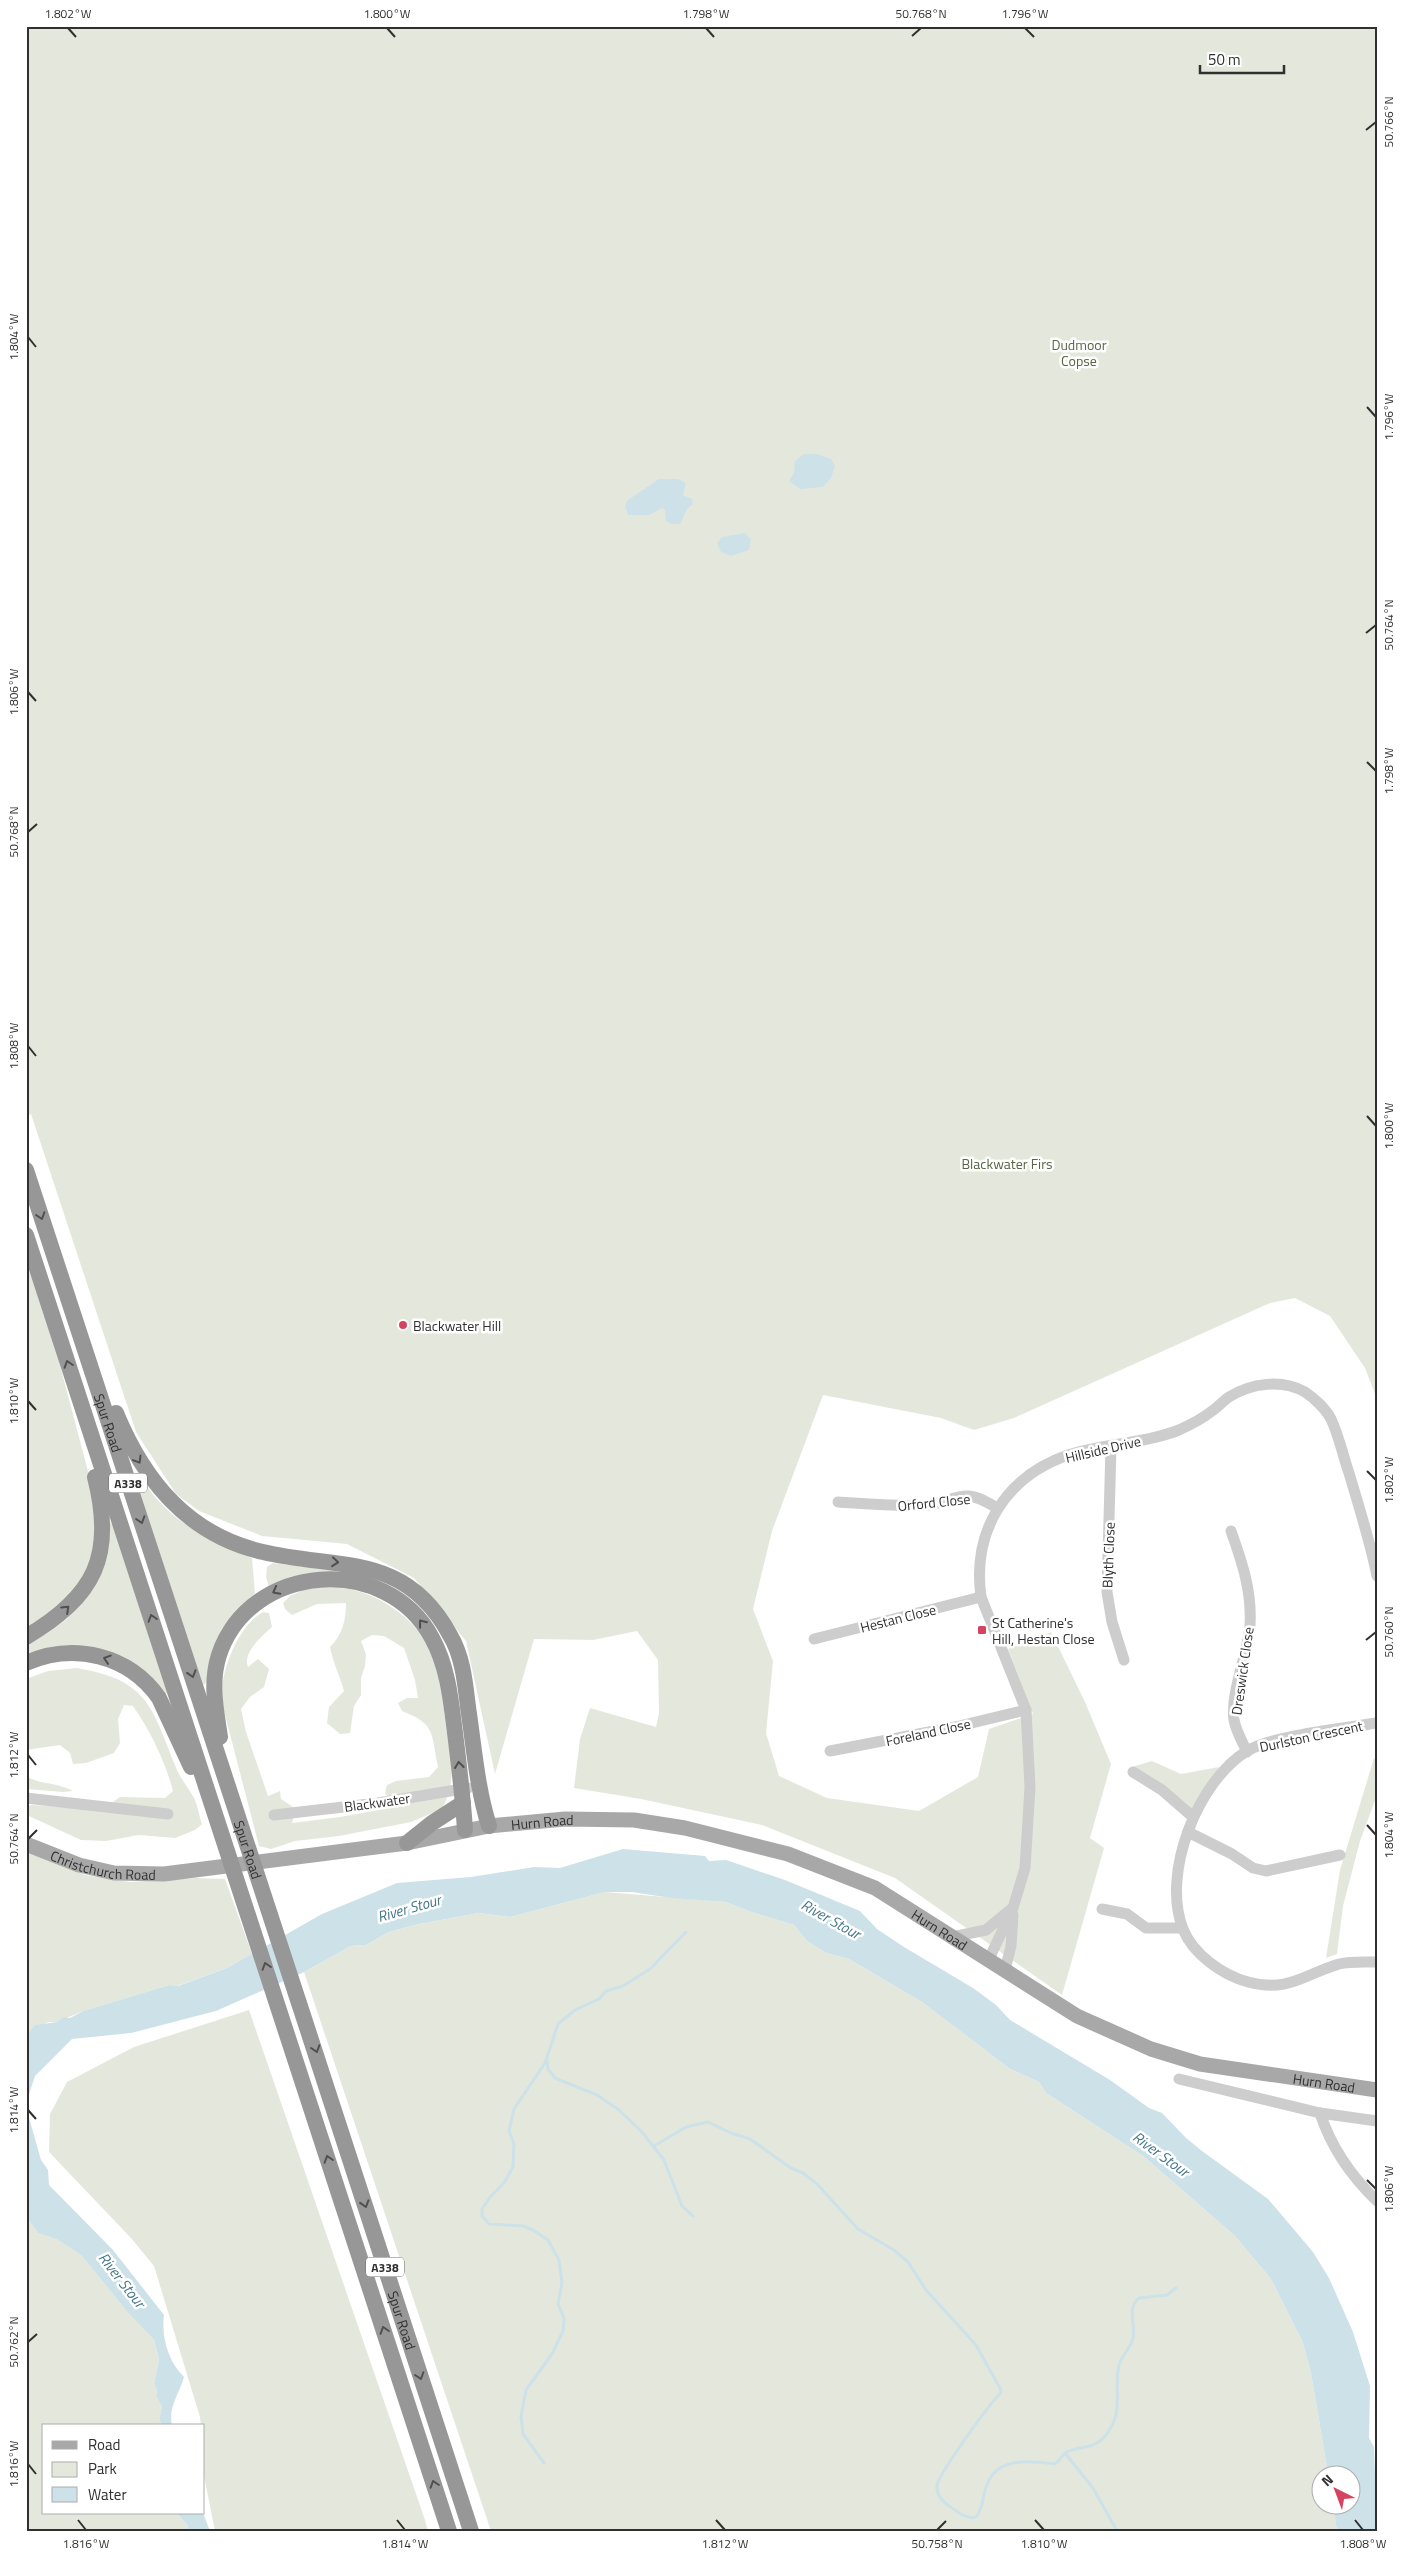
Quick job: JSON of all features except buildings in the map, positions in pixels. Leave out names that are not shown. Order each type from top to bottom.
[{"type":"highway","name":"Spur Road","points":[[26,1170],[230,1796],[300,2003],[471,2531]]},
{"type":"highway","name":"Spur Road","points":[[26,1235],[249,1910],[449,2531]]},
{"type":"highway","points":[[92,1370],[113,1407],[138,1462],[165,1496],[192,1520],[229,1540],[261,1552],[373,1569],[404,1583],[431,1607],[450,1635],[463,1669],[479,1786],[489,1826]]},
{"type":"highway","points":[[26,1637],[70,1607],[87,1585],[99,1559],[103,1511],[76,1390]]},
{"type":"highway","points":[[230,1796],[214,1695],[216,1668],[225,1640],[242,1616],[271,1594],[297,1582],[325,1579],[356,1581],[380,1588],[406,1606],[432,1637],[444,1666],[449,1690],[463,1796],[465,1830]]},
{"type":"highway","points":[[26,1663],[64,1653],[87,1654],[115,1662],[141,1678],[159,1698],[216,1814]]},
{"type":"highway","points":[[407,1843],[463,1796]]},
{"type":"main road","name":"Hurn Road","points":[[293,1858],[407,1843],[489,1826],[565,1819],[634,1820],[736,1840],[788,1854],[875,1888],[1077,2016],[1151,2049],[1200,2064],[1377,2090]]},
{"type":"main road","name":"Christchurch Road","points":[[26,1844],[78,1865],[114,1873],[184,1872],[293,1858]]},
{"type":"street","name":"Hillside Drive","points":[[989,1959],[1013,1908],[1025,1868],[1030,1787],[1026,1710],[981,1597],[979,1563],[984,1538],[998,1508],[1012,1490],[1053,1462],[1069,1455],[1147,1440],[1177,1430],[1212,1412],[1229,1397],[1254,1387],[1279,1384],[1298,1389],[1315,1400],[1331,1418],[1371,1547],[1377,1576]]},
{"type":"street","name":"Blyth Close","points":[[1112,1447],[1107,1592],[1112,1622],[1124,1660]]},
{"type":"street","name":"Orford Close","points":[[838,1502],[895,1506],[930,1505],[959,1496],[969,1496],[981,1498],[998,1508]]},
{"type":"street","name":"Dreswick Close","points":[[1231,1531],[1246,1572],[1249,1600],[1250,1625],[1234,1710],[1236,1727],[1246,1752]]},
{"type":"street","name":"Hestan Close","points":[[814,1639],[981,1597]]},
{"type":"street","name":"Foreland Close","points":[[830,1752],[955,1727],[1026,1710]]},
{"type":"street","points":[[1377,1715],[1377,1732]]},
{"type":"street","name":"Durlston Crescent","points":[[1376,1723],[1268,1742],[1246,1752],[1217,1778],[1193,1817],[1177,1880],[1177,1898],[1182,1928],[1194,1946],[1217,1968],[1254,1983],[1269,1985],[1287,1984],[1307,1978],[1339,1964],[1377,1962]]},
{"type":"street","points":[[1133,1772],[1162,1790],[1193,1817]]},
{"type":"street","name":"Blackwater","points":[[274,1815],[378,1803],[463,1796],[479,1786]]},
{"type":"street","points":[[26,1798],[168,1814]]},
{"type":"street","points":[[1188,1832],[1232,1854],[1253,1868],[1266,1871],[1340,1855]]},
{"type":"street","name":"Hillside Drive","points":[[1005,1970],[1012,1946],[1013,1908]]},
{"type":"street","points":[[952,1937],[986,1930],[1013,1908]]},
{"type":"street","points":[[1102,1909],[1127,1914],[1146,1928],[1182,1928]]},
{"type":"street","points":[[1179,2079],[1320,2113],[1377,2121]]},
{"type":"street","points":[[1320,2113],[1327,2137],[1357,2182],[1377,2201]]},
{"type":"green space","points":[[26,26],[1377,26],[1377,1399],[1365,1368],[1330,1316],[1295,1298],[1270,1303],[1014,1418],[974,1430],[941,1418],[823,1395],[772,1531],[753,1609],[773,1661],[766,1733],[779,1776],[827,1798],[919,1811],[978,1777],[989,1729],[1033,1714],[1008,1649],[1051,1632],[1085,1702],[1111,1764],[1090,1838],[1104,1848],[1062,1995],[895,1878],[762,1825],[641,1799],[574,1788],[580,1739],[590,1708],[656,1727],[659,1713],[658,1660],[637,1631],[593,1640],[534,1639],[495,1774],[466,1641],[414,1578],[347,1544],[262,1536],[199,1511],[176,1494],[136,1432],[31,1114],[26,1116]]},
{"type":"green space","points":[[26,1263],[48,1320],[94,1494],[95,1554],[78,1588],[26,1630]]},
{"type":"green space","points":[[140,1474],[149,1490],[161,1503],[188,1526],[252,1558],[255,1593],[222,1628],[207,1682],[202,1686],[135,1476]]},
{"type":"green space","points":[[109,1521],[113,1525],[166,1682],[168,1692],[165,1695],[131,1664],[26,1658],[26,1647],[67,1619],[97,1580]]},
{"type":"green space","points":[[273,1563],[346,1572],[345,1577],[269,1587],[266,1577],[267,1567]]},
{"type":"green space","points":[[338,1587],[368,1595],[393,1608],[423,1637],[434,1658],[443,1697],[452,1768],[450,1787],[442,1809],[411,1822],[339,1836],[295,1841],[271,1849],[259,1846],[224,1711],[222,1690],[226,1667],[235,1645],[247,1626],[263,1612],[269,1613],[272,1627],[254,1645],[247,1662],[248,1667],[258,1659],[269,1669],[264,1687],[250,1697],[241,1709],[246,1732],[268,1796],[280,1791],[281,1799],[296,1809],[292,1823],[395,1807],[385,1793],[387,1785],[396,1781],[429,1777],[438,1767],[430,1731],[421,1720],[402,1711],[398,1703],[407,1698],[418,1698],[415,1680],[404,1648],[384,1636],[372,1635],[361,1641],[366,1654],[365,1666],[361,1678],[361,1695],[354,1706],[350,1733],[340,1734],[327,1723],[329,1707],[344,1691],[330,1647],[338,1638],[343,1627],[346,1603],[317,1604],[292,1615],[285,1609],[283,1603],[290,1596],[308,1588]]},
{"type":"green space","points":[[77,1668],[100,1673],[118,1680],[132,1688],[143,1698],[152,1711],[179,1774],[195,1801],[202,1824],[195,1830],[175,1838],[139,1835],[106,1841],[81,1840],[29,1816],[26,1806],[102,1810],[120,1797],[165,1798],[173,1791],[157,1747],[133,1706],[124,1705],[118,1719],[120,1743],[114,1753],[86,1763],[73,1764],[70,1753],[60,1745],[26,1750],[26,1679],[48,1671]]},
{"type":"green space","points":[[1374,1758],[1377,1761],[1377,1795],[1360,1841],[1343,1906],[1337,1954],[1326,1958],[1340,1870]]},
{"type":"green space","points":[[1152,1761],[1181,1774],[1219,1767],[1192,1810],[1132,1767]]},
{"type":"green space","points":[[26,1776],[37,1781],[61,1786],[73,1791],[26,1789]]},
{"type":"green space","points":[[26,1849],[85,1875],[130,1882],[196,1878],[225,1879],[252,1954],[227,1968],[177,1986],[169,1985],[83,2011],[57,2022],[48,2022],[26,2036]]},
{"type":"green space","points":[[605,1892],[726,1902],[794,1925],[807,1941],[826,1953],[849,1959],[922,2002],[1010,2069],[1039,2082],[1046,2093],[1143,2156],[1234,2235],[1271,2279],[1303,2343],[1311,2373],[1326,2464],[1310,2464],[1310,2514],[1334,2514],[1337,2531],[491,2531],[304,1972],[351,1946],[366,1945],[389,1932],[419,1924],[479,1913],[510,1917]]},
{"type":"green space","points":[[249,2010],[428,2531],[215,2531],[205,2481],[205,2424],[201,2424],[154,2266],[131,2238],[49,2152],[50,2114],[67,2082],[134,2047]]},
{"type":"green space","points":[[26,2216],[38,2233],[58,2240],[82,2256],[129,2314],[154,2340],[159,2359],[154,2384],[157,2390],[156,2396],[162,2407],[159,2419],[161,2424],[42,2424],[42,2514],[178,2514],[188,2526],[188,2531],[26,2531]]},
{"type":"water","points":[[804,454],[817,454],[831,459],[835,466],[831,478],[823,487],[800,489],[789,481],[794,473],[795,461]]},
{"type":"water","points":[[659,479],[678,479],[686,483],[683,495],[692,499],[693,504],[687,509],[680,524],[671,524],[666,521],[665,510],[662,508],[649,515],[628,515],[625,506],[628,500]]},
{"type":"water","points":[[745,533],[751,539],[749,550],[731,556],[721,552],[717,543],[722,537]]},
{"type":"water","name":"River Stour","points":[[623,1849],[705,1856],[709,1861],[726,1860],[785,1880],[860,1911],[877,1929],[973,1988],[996,2005],[1010,2020],[1110,2080],[1149,2108],[1162,2113],[1186,2138],[1202,2151],[1268,2199],[1313,2252],[1329,2278],[1353,2332],[1370,2386],[1369,2438],[1374,2447],[1377,2531],[1337,2531],[1334,2514],[1360,2514],[1360,2464],[1326,2464],[1311,2373],[1303,2343],[1271,2279],[1234,2235],[1143,2156],[1046,2093],[1039,2082],[1010,2069],[922,2002],[849,1959],[826,1953],[807,1941],[794,1925],[726,1902],[671,1898],[632,1892],[605,1892],[510,1917],[479,1913],[419,1924],[389,1932],[366,1945],[351,1946],[304,1972],[216,2011],[131,2033],[72,2039],[35,2076],[26,2103],[26,2036],[35,2025],[57,2022],[64,2017],[70,2018],[83,2011],[169,1985],[178,1986],[227,1968],[322,1914],[397,1883],[471,1877],[534,1867],[560,1868]]},
{"type":"water","name":"River Stour","points":[[26,2107],[41,2160],[48,2170],[49,2185],[113,2250],[164,2315],[163,2323],[167,2348],[178,2371],[184,2377],[171,2412],[172,2424],[161,2424],[159,2419],[162,2407],[156,2396],[157,2390],[154,2384],[159,2359],[154,2340],[129,2314],[82,2256],[58,2240],[38,2233],[26,2216]]},
{"type":"water","points":[[178,2514],[203,2514],[210,2531],[188,2531],[188,2526]]},
{"type":"waterway","points":[[544,2463],[523,2434],[521,2416],[526,2390],[552,2354],[563,2331],[564,2318],[558,2304],[562,2283],[559,2260],[548,2240],[533,2230],[523,2226],[489,2224],[482,2216],[482,2209],[491,2196],[504,2183],[513,2167],[514,2144],[509,2131],[514,2109],[545,2063],[558,2024],[575,2010],[599,1999],[606,1991],[623,1986],[650,1969],[686,1932]]},
{"type":"waterway","points":[[547,2060],[548,2069],[555,2078],[597,2095],[619,2110],[642,2132],[664,2160],[682,2206],[693,2216]]},
{"type":"waterway","points":[[654,2146],[686,2127],[708,2122],[731,2133],[750,2139],[791,2168],[803,2173],[817,2184],[858,2229],[894,2250],[908,2262],[926,2290],[976,2345],[1001,2390],[1000,2394],[954,2455],[937,2486],[939,2496],[943,2501],[957,2512],[966,2516],[976,2517],[987,2485],[999,2469],[1016,2462],[1055,2464],[1067,2452],[1094,2444],[1106,2435],[1112,2426],[1117,2409],[1117,2374],[1119,2365],[1133,2338],[1132,2312],[1135,2302],[1139,2298],[1167,2295],[1176,2288]]},
{"type":"waterway","points":[[1065,2453],[1093,2488],[1117,2531]]},
{"type":"place","name":"Blackwater Hill","points":[[403,1325]]},
{"type":"place","name":"St Catherine's Hill, Hestan Close","points":[[982,1630]]},
{"type":"park label","name":"Dudmoor Copse","points":[[1079,352]]},
{"type":"park label","name":"Blackwater Firs","points":[[1007,1163]]}]
